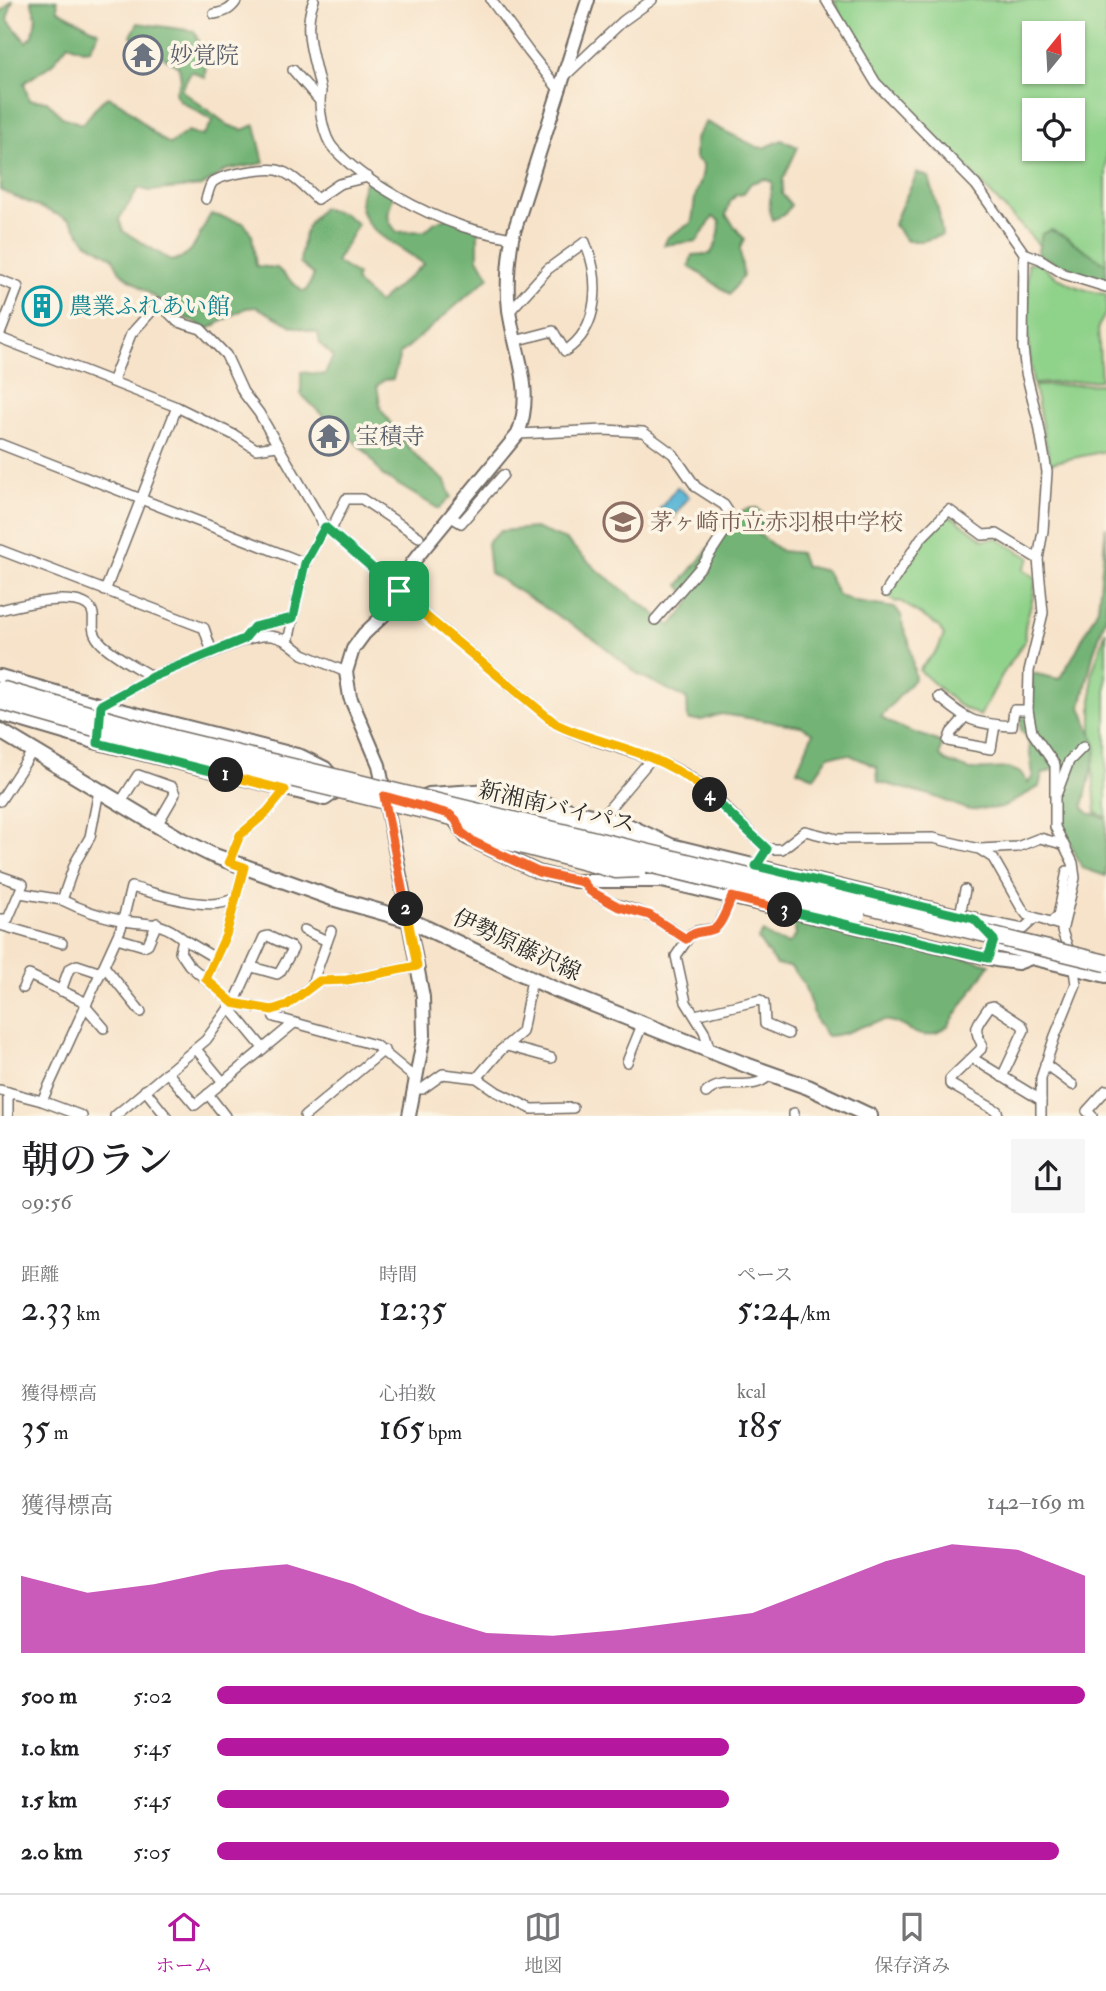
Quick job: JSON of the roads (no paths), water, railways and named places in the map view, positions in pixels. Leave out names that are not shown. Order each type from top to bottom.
[{"type":"highway","name":"新湘南バイパス","points":[[4,681],[127,727],[1106,975]]},
{"type":"highway","name":"新湘南バイパス","points":[[1,712],[433,805]]},
{"type":"highway","points":[[433,805],[481,837],[589,864],[616,870],[657,861]]},
{"type":"highway","name":"新湘南バイパス","points":[[657,861],[1106,965]]},
{"type":"main road","name":"伊勢原藤沢線","points":[[0,731],[196,848],[332,898],[408,920],[532,979],[642,1025],[808,1087],[870,1116]]},
{"type":"street","points":[[214,14],[225,13],[237,0]]},
{"type":"street","points":[[314,0],[307,23],[321,92],[319,100],[332,147],[391,193],[465,227],[512,238]]},
{"type":"street","points":[[491,0],[560,90]]},
{"type":"street","points":[[409,1116],[425,1023],[417,966],[390,798],[350,697],[346,672],[349,656],[358,641],[377,623],[397,595],[412,563],[518,434],[525,416],[526,397],[509,312],[507,265],[512,238],[588,0]]},
{"type":"street","points":[[565,76],[623,21],[652,0]]},
{"type":"street","points":[[826,0],[876,83],[976,185],[1024,253],[1026,271],[1023,348],[1047,472],[1038,559],[1043,613],[1028,671],[1028,710],[1032,732],[1055,765],[1055,827],[1073,863],[1075,878],[1062,931],[1074,966],[1074,990],[1041,1078],[1041,1116]]},
{"type":"street","points":[[293,70],[319,100]]},
{"type":"street","points":[[206,199],[212,184],[218,179],[248,171],[276,170],[292,177],[317,199],[339,184],[368,177]]},
{"type":"street","points":[[509,312],[548,269],[585,242],[596,284],[590,320],[575,344],[565,351],[553,331],[515,341]]},
{"type":"street","points":[[1024,253],[1040,259],[1064,274],[1106,287]]},
{"type":"street","points":[[0,280],[18,287],[0,336],[177,407],[256,449],[277,446]]},
{"type":"street","points":[[112,382],[131,334],[159,303],[178,321],[201,329],[226,355],[243,392],[259,413],[327,529],[397,595],[556,724],[580,736],[682,772],[696,781],[767,849],[782,849],[805,831],[837,839],[933,838],[979,849],[1017,847],[1040,838],[1062,844]]},
{"type":"street","points":[[105,591],[177,407]]},
{"type":"street","points":[[518,434],[604,430],[643,432],[674,454],[696,487],[724,505],[730,519],[727,527],[705,563],[655,620]]},
{"type":"street","points":[[0,444],[305,563]]},
{"type":"street","points":[[451,517],[461,523],[503,475]]},
{"type":"street","points":[[288,642],[305,563],[346,499],[362,499],[419,537]]},
{"type":"street","points":[[886,592],[921,538],[949,510],[983,535],[997,534],[1038,559]]},
{"type":"street","points":[[0,550],[204,628],[212,652]]},
{"type":"street","points":[[0,610],[45,601],[82,603],[90,607],[94,617],[91,624],[93,632],[102,644],[152,677]]},
{"type":"street","points":[[244,639],[254,627],[293,618]]},
{"type":"street","points":[[101,705],[152,677],[244,639],[264,635],[279,637],[303,654],[346,672]]},
{"type":"street","points":[[345,786],[325,799],[98,743],[1,712],[4,681],[289,753],[325,768],[345,786],[390,798],[433,805],[452,816],[467,838],[538,872],[583,882],[662,881],[1018,963],[1031,958],[1103,970],[1106,965]]},
{"type":"street","points":[[939,697],[979,724],[1012,726],[1014,710],[1028,710]]},
{"type":"street","points":[[98,743],[101,705]]},
{"type":"street","points":[[965,717],[951,733],[948,741],[991,748],[995,725]]},
{"type":"street","points":[[1056,798],[1069,761],[1083,747]]},
{"type":"street","points":[[0,801],[32,752]]},
{"type":"street","points":[[602,817],[651,759]]},
{"type":"street","points":[[206,979],[226,935],[234,898],[240,835],[290,791],[310,786],[317,768],[314,762]]},
{"type":"street","points":[[120,803],[138,775],[172,787],[175,794],[157,825]]},
{"type":"street","points":[[433,805],[491,790],[629,824],[664,844],[974,919],[1023,929],[1034,919]]},
{"type":"street","points":[[62,900],[75,863],[90,837],[99,791]]},
{"type":"street","points":[[756,866],[767,849]]},
{"type":"street","points":[[979,849],[993,858],[1021,907],[1034,919],[1063,926]]},
{"type":"street","points":[[1050,923],[1058,916],[1067,871]]},
{"type":"street","points":[[0,876],[23,884],[8,919],[0,919]]},
{"type":"street","points":[[583,882],[590,891],[619,907],[649,915],[686,939]]},
{"type":"street","points":[[42,1101],[117,938],[131,887],[210,905],[229,902],[234,898]]},
{"type":"street","points":[[960,915],[965,890]]},
{"type":"street","points":[[20,894],[62,900],[123,921],[157,923],[215,958]]},
{"type":"street","points":[[710,1050],[704,1031],[686,1002],[676,956],[686,939],[697,931],[714,929],[719,924],[732,897]]},
{"type":"street","points":[[974,919],[1000,946],[1106,975]]},
{"type":"street","points":[[117,938],[144,946],[148,944],[157,923]]},
{"type":"street","points":[[0,925],[62,943]]},
{"type":"street","points":[[304,930],[327,941]]},
{"type":"street","points":[[313,985],[331,931]]},
{"type":"street","points":[[115,1116],[206,1040],[231,1005],[252,967],[264,937],[268,936],[292,949],[277,974],[252,967]]},
{"type":"street","points":[[183,939],[180,953],[231,1005],[263,1048]]},
{"type":"street","points":[[988,958],[994,940]]},
{"type":"street","points":[[61,991],[69,969],[77,965],[102,969],[141,1012]]},
{"type":"street","points":[[231,1005],[272,1010],[287,1005],[319,981],[347,980],[417,966]]},
{"type":"street","points":[[23,988],[29,975],[86,1005],[104,1028]]},
{"type":"street","points":[[477,1078],[500,1051],[519,1037],[524,1026],[532,979]]},
{"type":"street","points":[[695,1015],[760,1000],[764,1003],[765,1024],[788,1034]]},
{"type":"street","points":[[998,1116],[997,1111],[950,1084],[950,1079],[981,1049],[982,1044],[975,1034],[975,1028],[989,1007],[993,1006],[1022,1025],[1024,1030],[1002,1077]]},
{"type":"street","points":[[272,1010],[274,1017],[293,1024],[375,1045],[384,1050],[422,1089],[443,1074],[477,1078],[524,1107],[539,1110],[573,1108]]},
{"type":"street","points":[[167,1072],[195,1105],[293,1024]]},
{"type":"street","points":[[627,1062],[642,1025]]},
{"type":"street","points":[[508,1046],[551,1058]]},
{"type":"street","points":[[196,1049],[223,1082]]},
{"type":"street","points":[[305,1116],[384,1050]]},
{"type":"street","points":[[972,1058],[1041,1101]]},
{"type":"street","points":[[1045,1064],[1073,1085]]},
{"type":"street","points":[[706,1093],[718,1085],[759,1083],[771,1074]]},
{"type":"street","points":[[145,1090],[166,1116]]},
{"type":"street","points":[[1092,1116],[1087,1111],[1106,1090]]},
{"type":"street","points":[[8,1116],[4,1091],[82,1116]]},
{"type":"street","points":[[208,1094],[225,1116]]},
{"type":"water","points":[[677,487],[689,497],[671,520],[659,510]]},
{"type":"place","name":"妙覚院","points":[[143,55]]},
{"type":"place","name":"農業ふれあい館","points":[[42,306]]},
{"type":"place","name":"宝積寺","points":[[329,436]]},
{"type":"place","name":"茅ヶ崎市立赤羽根中学校","points":[[623,522]]}]
